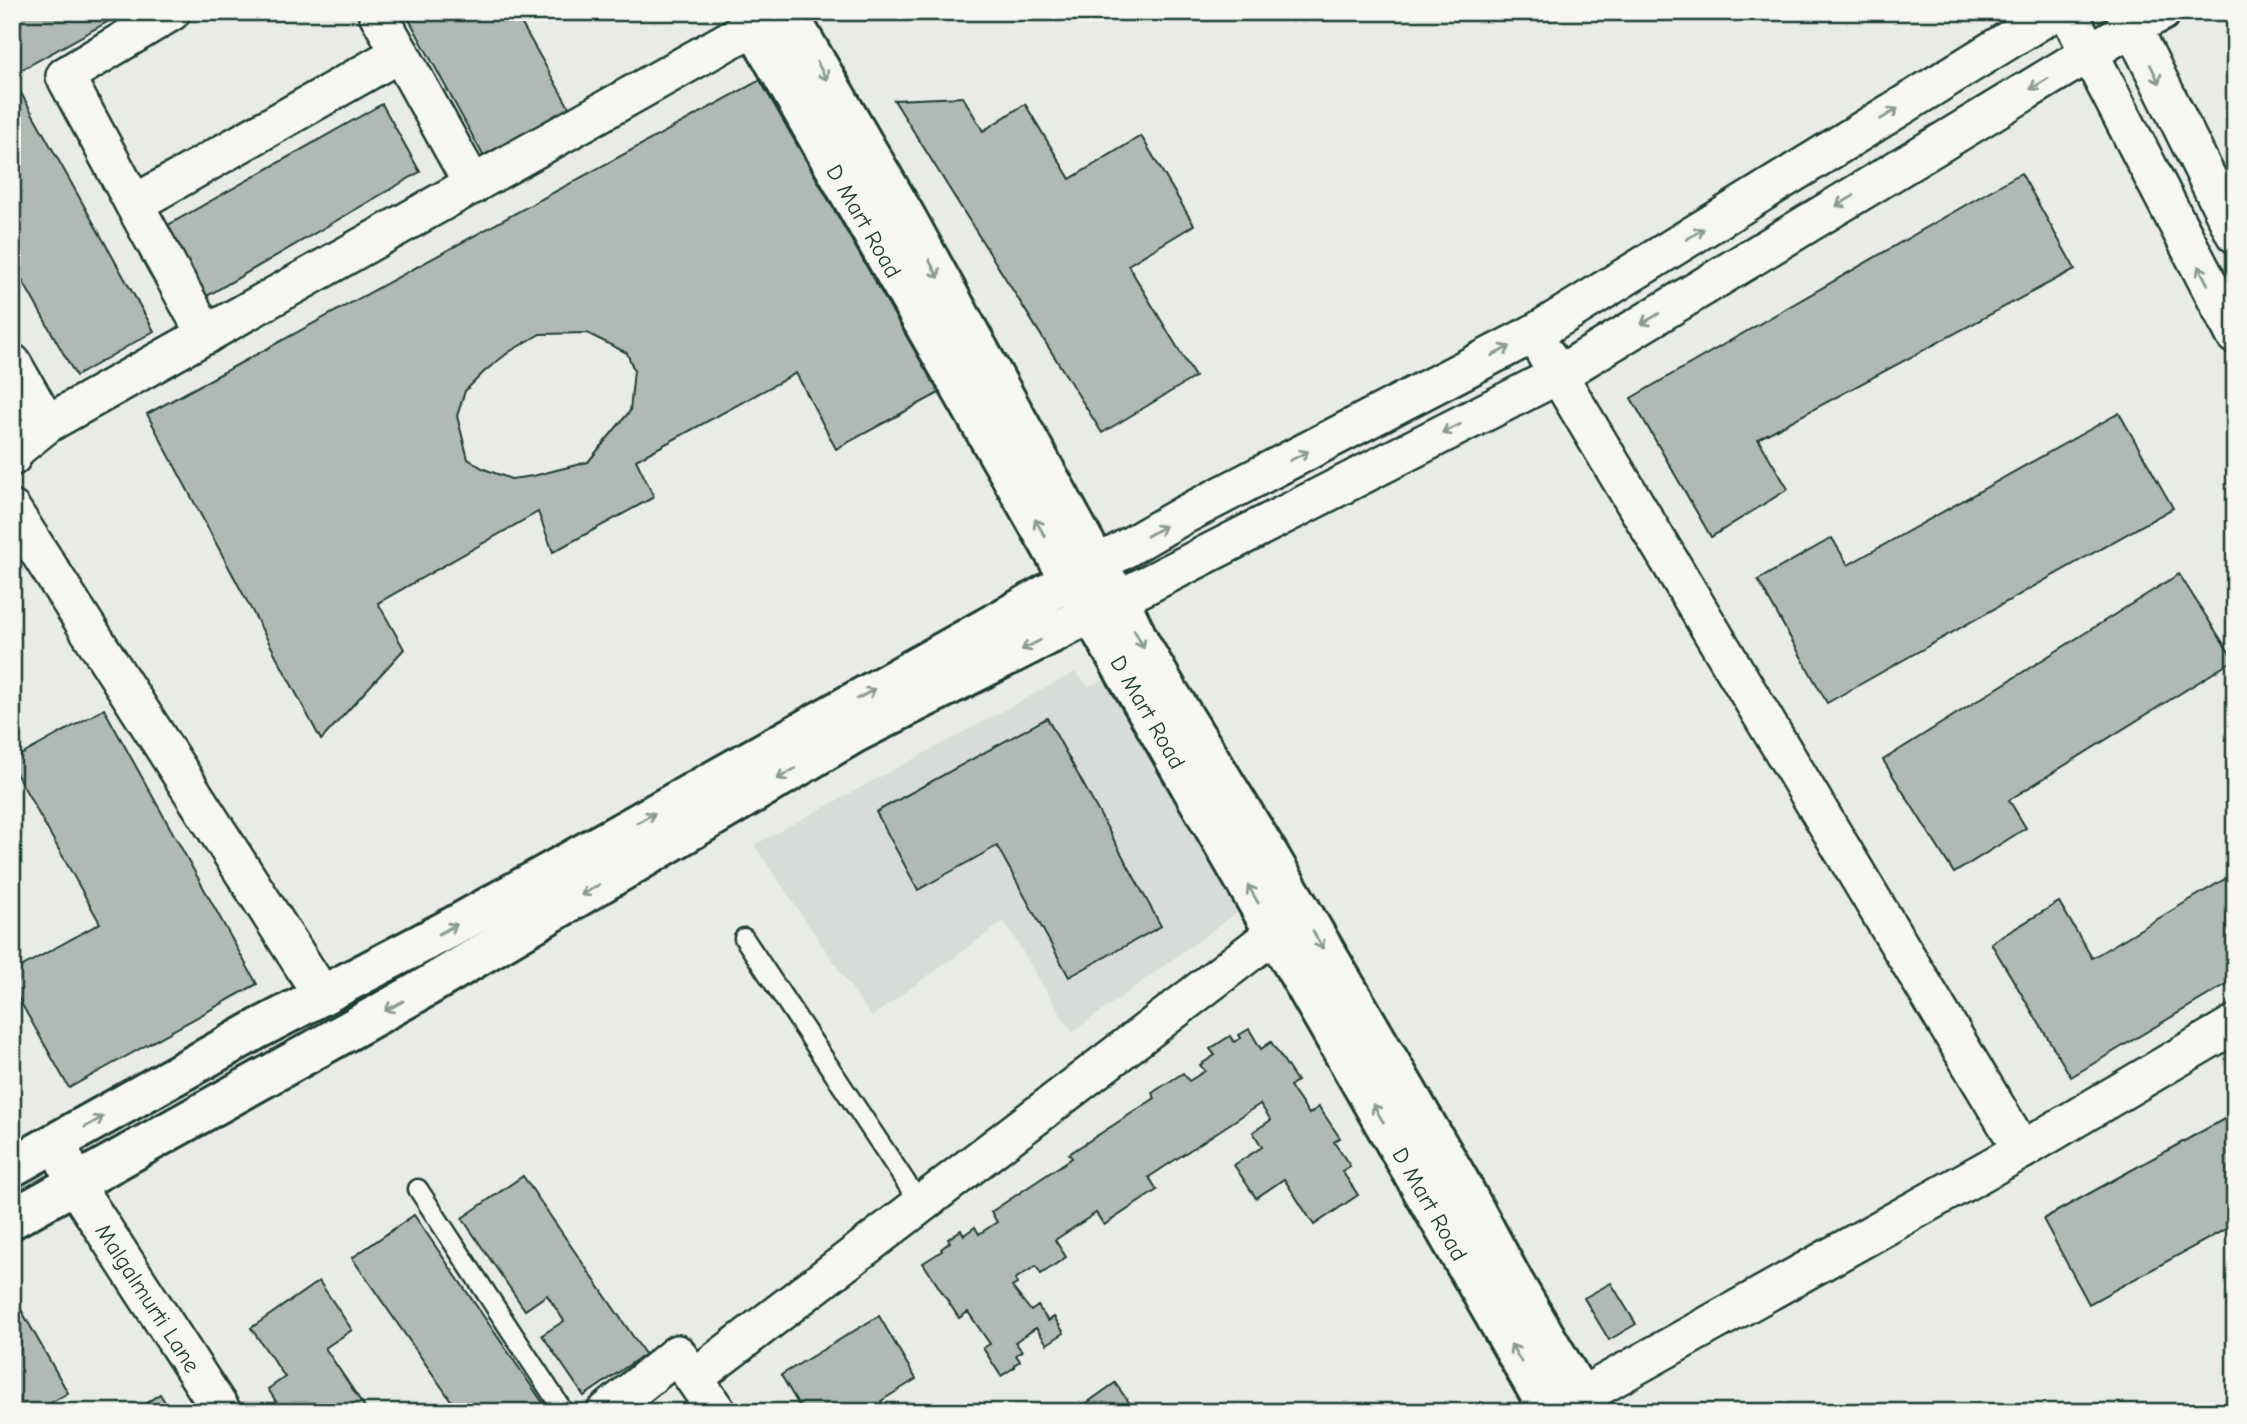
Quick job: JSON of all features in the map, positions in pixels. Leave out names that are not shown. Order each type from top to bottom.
[{"type":"street","points":[[171,12],[65,76],[206,335]]},
{"type":"street","points":[[377,12],[473,185]]},
{"type":"street","points":[[12,1219],[416,993],[1083,573],[1193,510],[1533,334],[2054,12]]},
{"type":"street","points":[[2068,12],[2235,335]]},
{"type":"street","points":[[12,457],[16,449],[47,424],[473,185],[766,16]]},
{"type":"street","name":"D Mart Road","points":[[766,16],[907,219],[1006,397],[1083,573],[1105,607],[1275,933],[1569,1408]]},
{"type":"street","points":[[12,1167],[322,995],[826,733],[1105,607],[1558,375],[2090,53],[2139,17],[2235,234]]},
{"type":"street","points":[[134,204],[400,53]]},
{"type":"street","points":[[1533,334],[2022,1150]]},
{"type":"street","points":[[15,375],[47,424]]},
{"type":"street","points":[[12,510],[322,995]]},
{"type":"street","name":"D Mart Road","points":[[1105,607],[1140,643],[1266,850],[1458,1179],[1514,1283],[1569,1408]]},
{"type":"street","points":[[694,1378],[1275,933]]},
{"type":"street","points":[[1569,1408],[2022,1150],[2235,1024]]},
{"type":"street","name":"Malgalmurti Lane","points":[[58,1143],[75,1185],[222,1412]]},
{"type":"street","points":[[606,1412],[677,1354],[717,1412]]},
{"type":"lane","points":[[744,938],[921,1205]]},
{"type":"lane","points":[[418,1189],[564,1412]]},
{"type":"shaded area","points":[[1075,672],[1088,686],[1110,678],[1239,911],[1073,1032],[1004,921],[871,1017],[754,845]]},
{"type":"building","points":[[12,12],[125,12],[12,75]]},
{"type":"building","points":[[405,12],[515,12],[570,109],[484,157]]},
{"type":"building","points":[[12,77],[154,331],[76,376],[12,262]]},
{"type":"building","points":[[760,80],[939,393],[836,449],[796,373],[636,460],[654,497],[553,552],[538,512],[378,603],[404,649],[321,740],[147,414]],"holes":[[[587,333],[627,353],[634,370],[630,411],[588,462],[511,479],[484,469],[468,459],[457,416],[465,391],[509,352],[540,334]]]},
{"type":"building","points":[[963,97],[983,131],[1025,104],[1070,179],[1141,136],[1194,225],[1128,265],[1195,377],[1102,433],[894,100]]},
{"type":"building","points":[[382,104],[420,172],[200,300],[163,228]]},
{"type":"building","points":[[2021,173],[2075,269],[1758,439],[1788,489],[1711,537],[1631,398]]},
{"type":"building","points":[[2119,413],[2173,508],[1827,703],[1758,580],[1832,538],[1848,565]]},
{"type":"building","points":[[2179,574],[2234,660],[2009,800],[2026,828],[1954,873],[1883,760]]},
{"type":"building","points":[[104,709],[257,984],[69,1088],[12,987],[12,972],[100,923],[12,766],[12,760]]},
{"type":"building","points":[[1047,718],[1161,926],[1069,977],[997,846],[918,890],[876,812]]},
{"type":"building","points":[[2235,873],[2235,979],[2071,1077],[1991,943],[2059,902],[2092,958]]},
{"type":"building","points":[[1249,1029],[1261,1049],[1271,1042],[1297,1081],[1290,1086],[1309,1114],[1319,1107],[1340,1138],[1334,1142],[1350,1166],[1342,1171],[1358,1195],[1314,1225],[1284,1179],[1256,1198],[1234,1165],[1262,1147],[1253,1132],[1271,1120],[1260,1104],[1149,1177],[1157,1190],[1104,1225],[1096,1213],[1055,1240],[1066,1257],[1041,1274],[1036,1266],[1015,1279],[1017,1284],[1012,1287],[1031,1311],[1038,1306],[1048,1321],[1054,1317],[1064,1333],[1047,1344],[1036,1328],[1015,1342],[1022,1351],[1016,1355],[1020,1361],[1001,1376],[983,1348],[990,1344],[968,1312],[959,1318],[923,1263],[942,1251],[950,1242],[948,1239],[961,1230],[964,1235],[975,1227],[979,1234],[997,1222],[991,1212],[1072,1158],[1069,1154],[1155,1098],[1152,1093],[1183,1073],[1189,1081],[1205,1071],[1200,1065],[1215,1055],[1210,1049],[1230,1036],[1234,1042]]},
{"type":"building","points":[[2235,1113],[2235,1224],[2089,1304],[2043,1219]]},
{"type":"building","points":[[523,1176],[645,1354],[584,1396],[542,1335],[564,1321],[547,1295],[525,1310],[462,1218]]},
{"type":"building","points":[[414,1215],[543,1403],[531,1412],[459,1412],[352,1258]]},
{"type":"building","points":[[319,1281],[352,1330],[325,1348],[368,1412],[283,1412],[268,1389],[285,1377],[251,1328]]},
{"type":"building","points":[[1611,1283],[1636,1324],[1609,1340],[1584,1298]]},
{"type":"building","points":[[19,1306],[68,1393],[35,1412],[12,1412],[12,1309]]},
{"type":"building","points":[[879,1316],[916,1379],[881,1401],[887,1412],[803,1412],[781,1375]]},
{"type":"building","points":[[1115,1383],[1136,1412],[1074,1412]]},
{"type":"building","points":[[160,1394],[171,1412],[133,1412]]}]
